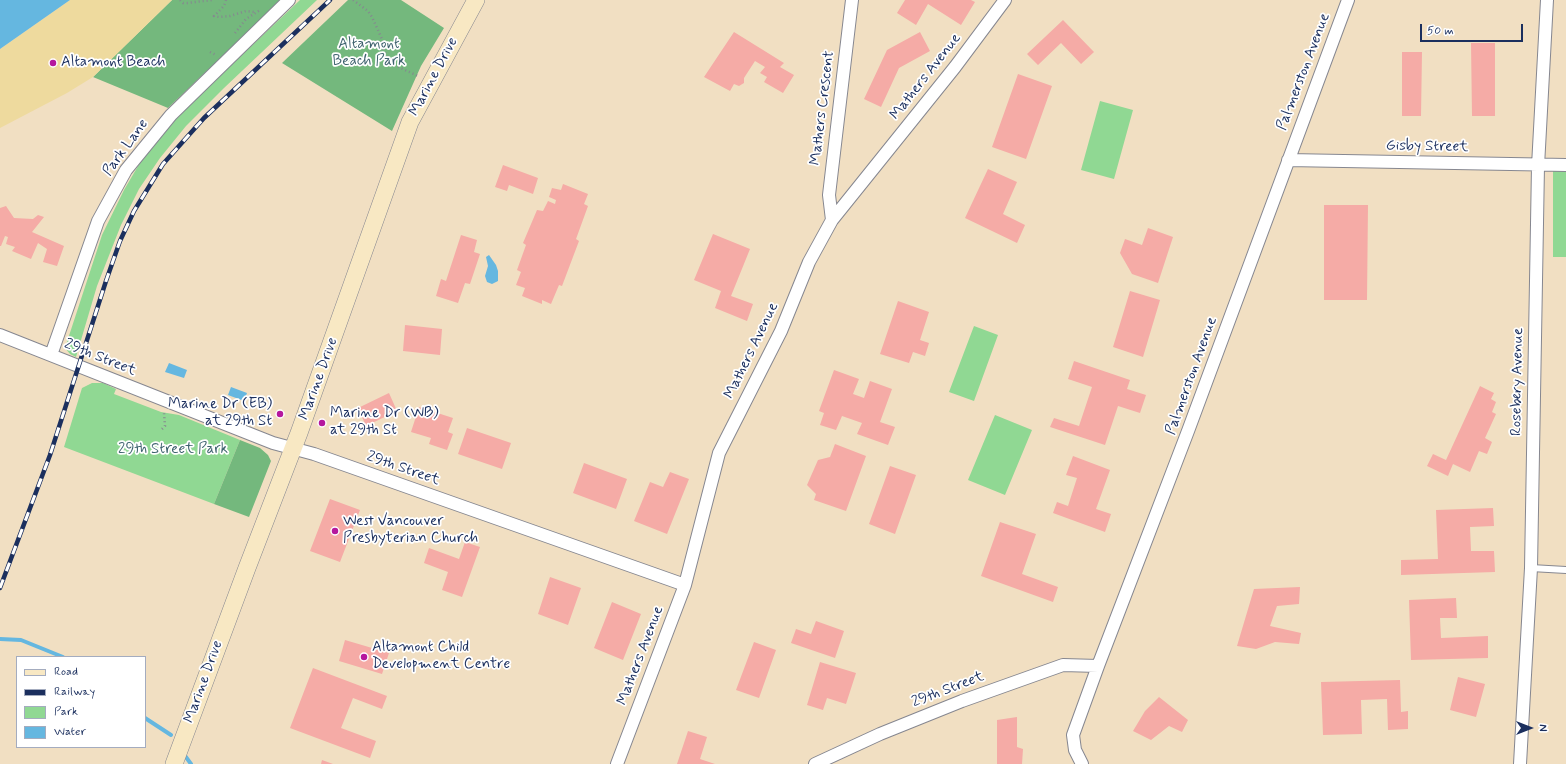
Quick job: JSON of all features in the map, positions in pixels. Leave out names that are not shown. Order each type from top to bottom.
[{"type":"main road","name":"Marine Drive","points":[[174,764],[293,449],[410,122],[476,0]]},
{"type":"street","name":"Park Lane","points":[[51,355],[98,221],[126,170],[171,115],[289,0]]},
{"type":"street","name":"Mathers Crescent","points":[[832,220],[829,195],[852,0]]},
{"type":"street","name":"Mathers Avenue","points":[[617,764],[685,585],[719,453],[782,331],[809,262],[832,220],[950,74],[1006,0]]},
{"type":"street","name":"Palmerston Avenue","points":[[1081,764],[1075,750],[1073,735],[1188,432],[1348,0]]},
{"type":"street","name":"Rosebery Avenue","points":[[1520,764],[1531,568],[1538,166],[1546,0]]},
{"type":"street","name":"Gisby Street","points":[[1288,160],[1538,166],[1566,165]]},
{"type":"street","name":"29th Street","points":[[0,335],[273,443],[314,454],[685,585]]},
{"type":"street","name":"29th Street","points":[[815,764],[880,734],[962,701],[1063,664],[1098,666]]},
{"type":"lane","points":[[1531,568],[1566,570]]},
{"type":"path","points":[[180,0],[183,3],[187,3],[212,0]]},
{"type":"path","points":[[226,0],[224,6],[214,16],[224,17],[246,12],[254,12]]},
{"type":"path","points":[[353,0],[368,11],[372,17],[382,39],[384,51],[392,64],[415,74]]},
{"type":"path","points":[[210,52],[216,55]]},
{"type":"path","points":[[164,412],[164,429]]},
{"type":"green space","points":[[172,0],[281,0],[168,108],[93,77]]},
{"type":"green space","points":[[300,0],[317,0],[186,126],[160,158],[139,189],[121,225],[97,286],[76,357],[70,354],[65,348],[102,235],[124,190],[141,161],[173,120]]},
{"type":"green space","name":"Altamont Beach Park","points":[[348,0],[401,0],[444,28],[421,66],[392,131],[282,63]]},
{"type":"green space","points":[[1100,101],[1133,110],[1114,179],[1081,170]]},
{"type":"green space","points":[[1566,165],[1566,257],[1553,257],[1553,166]]},
{"type":"green space","points":[[974,326],[998,335],[974,401],[949,392]]},
{"type":"green space","name":"29th Street Park","points":[[92,383],[103,383],[116,389],[114,394],[161,412],[179,415],[240,440],[214,504],[64,447],[82,388]]},
{"type":"green space","points":[[995,415],[1032,430],[1005,495],[968,480]]},
{"type":"green space","points":[[240,440],[260,448],[268,455],[271,461],[249,517],[214,504]]},
{"type":"sand","name":"Altamont Beach","points":[[70,0],[172,0],[93,77],[67,93],[0,128],[0,49]]},
{"type":"water","points":[[0,0],[70,0],[0,49]]},
{"type":"water","points":[[489,255],[498,271],[498,281],[492,284],[487,282],[485,276],[488,266],[486,257]]},
{"type":"water","points":[[169,363],[187,370],[184,378],[165,372]]},
{"type":"water","points":[[231,387],[247,393],[244,401],[228,395]]},
{"type":"building","points":[[905,0],[971,0],[975,2],[961,25],[928,4],[916,25],[897,13]]},
{"type":"building","points":[[1063,20],[1094,52],[1081,64],[1061,43],[1038,65],[1027,54]]},
{"type":"building","points":[[734,32],[784,63],[780,67],[794,75],[783,93],[764,82],[767,77],[760,73],[765,67],[755,61],[744,78],[744,83],[739,86],[734,84],[730,91],[704,77]]},
{"type":"building","points":[[920,32],[930,51],[899,68],[881,107],[864,99],[887,50]]},
{"type":"building","points":[[1471,43],[1495,43],[1495,116],[1472,116]]},
{"type":"building","points":[[1402,52],[1422,52],[1421,116],[1402,116]]},
{"type":"building","points":[[1018,74],[1052,86],[1026,159],[992,147]]},
{"type":"building","points":[[503,165],[538,178],[533,194],[509,185],[507,191],[495,187]]},
{"type":"building","points":[[988,169],[1017,182],[1003,214],[1025,225],[1017,243],[965,218]]},
{"type":"building","points":[[563,184],[588,194],[584,204],[588,206],[576,239],[579,241],[562,286],[559,285],[551,304],[542,300],[542,304],[522,296],[525,288],[516,285],[521,272],[517,270],[526,245],[523,243],[537,210],[543,211],[548,201],[555,204],[556,200],[549,197],[552,188],[561,190]]},
{"type":"building","points":[[1324,205],[1368,205],[1367,300],[1324,300]]},
{"type":"building","points":[[6,206],[14,218],[33,219],[38,215],[44,217],[32,232],[64,246],[57,266],[43,262],[47,249],[38,243],[31,259],[12,251],[15,247],[6,244],[8,237],[5,236],[0,246],[0,208]]},
{"type":"building","points":[[1148,228],[1173,237],[1158,283],[1132,274],[1120,253],[1125,239],[1142,245]]},
{"type":"building","points":[[713,234],[750,249],[731,296],[753,304],[747,321],[715,308],[721,291],[694,280]]},
{"type":"building","points":[[461,235],[477,240],[474,252],[480,254],[470,284],[465,283],[458,303],[436,296],[441,279],[446,281]]},
{"type":"building","points":[[1130,291],[1160,300],[1143,357],[1113,347]]},
{"type":"building","points":[[898,301],[929,312],[920,340],[929,343],[925,356],[913,352],[909,363],[880,354]]},
{"type":"building","points":[[405,325],[442,329],[440,355],[403,351]]},
{"type":"building","points":[[1074,361],[1130,380],[1127,389],[1146,395],[1140,413],[1118,406],[1105,445],[1050,427],[1054,418],[1079,426],[1092,387],[1068,379]]},
{"type":"building","points":[[834,370],[859,379],[853,394],[864,398],[870,381],[892,389],[880,422],[895,427],[888,445],[857,434],[862,423],[842,416],[836,430],[820,425],[824,413],[819,411]]},
{"type":"building","points":[[1480,386],[1494,393],[1491,399],[1496,402],[1492,412],[1496,414],[1485,438],[1492,442],[1487,454],[1479,451],[1470,472],[1453,464],[1448,476],[1427,466],[1433,454],[1446,460]]},
{"type":"building","points":[[389,393],[397,411],[366,426],[358,408]]},
{"type":"building","points":[[419,407],[453,418],[448,432],[453,434],[447,450],[429,444],[431,438],[411,432]]},
{"type":"building","points":[[467,428],[511,443],[502,469],[458,454]]},
{"type":"building","points":[[835,444],[866,456],[846,511],[814,500],[816,494],[807,485],[818,460],[830,457]]},
{"type":"building","points":[[1073,456],[1110,470],[1096,509],[1111,514],[1105,532],[1053,513],[1057,502],[1068,506],[1077,478],[1066,475]]},
{"type":"building","points":[[584,463],[627,479],[616,509],[573,493]]},
{"type":"building","points":[[890,466],[916,475],[895,534],[869,524]]},
{"type":"building","points":[[670,472],[689,479],[667,534],[634,521],[650,482],[663,487]]},
{"type":"building","name":"West Vancouver Presbyterian Church","points":[[330,499],[360,510],[340,562],[310,551]]},
{"type":"building","points":[[1493,508],[1494,526],[1470,527],[1471,551],[1494,551],[1495,572],[1401,575],[1401,560],[1438,559],[1436,510]]},
{"type":"building","points":[[1000,522],[1036,534],[1022,574],[1058,587],[1053,602],[981,576]]},
{"type":"building","points":[[465,542],[480,547],[462,597],[442,590],[448,572],[424,563],[429,548],[459,559]]},
{"type":"building","points":[[550,577],[581,588],[568,625],[538,614]]},
{"type":"building","points":[[1300,587],[1299,604],[1277,606],[1270,626],[1301,633],[1299,644],[1275,642],[1256,649],[1237,646],[1254,589]]},
{"type":"building","points":[[1456,598],[1457,618],[1440,618],[1441,638],[1488,636],[1488,658],[1411,660],[1409,600]]},
{"type":"building","points":[[612,602],[641,614],[623,660],[594,648]]},
{"type":"building","points":[[816,621],[844,631],[835,658],[791,643],[796,629],[811,634]]},
{"type":"building","name":"Altamont Child Development Centre","points":[[345,640],[389,653],[382,674],[339,661]]},
{"type":"building","points":[[754,642],[776,650],[759,698],[736,690]]},
{"type":"building","points":[[820,662],[856,673],[846,704],[827,698],[823,710],[807,705]]},
{"type":"building","points":[[313,668],[387,696],[382,709],[353,698],[341,728],[376,741],[370,758],[290,728]]},
{"type":"building","points":[[1458,677],[1485,684],[1476,717],[1450,710]]},
{"type":"building","points":[[1400,680],[1401,712],[1408,711],[1408,729],[1388,730],[1387,699],[1361,700],[1362,734],[1323,735],[1321,682]]},
{"type":"building","points":[[1159,697],[1188,720],[1182,732],[1169,726],[1151,740],[1133,731],[1145,711]]},
{"type":"building","points":[[1017,717],[1017,747],[1023,749],[1022,764],[997,764],[997,720]]},
{"type":"building","points":[[688,731],[707,737],[700,759],[715,764],[677,764]]},
{"type":"building","points":[[322,760],[333,764],[321,764]]},
{"type":"waterway","points":[[0,639],[21,640],[61,656]]},
{"type":"waterway","points":[[146,719],[171,735]]},
{"type":"waterway","points":[[183,753],[191,764]]},
{"type":"railway","points":[[0,588],[50,455],[120,241],[134,211],[163,164],[204,118],[330,0]]},
{"type":"place","name":"Altamont Beach","points":[[53,63]]},
{"type":"place","name":"Marine Dr (EB) at 29th St","points":[[280,414]]},
{"type":"place","name":"Marine Dr (WB) at 29th St","points":[[322,423]]},
{"type":"place","name":"West Vancouver Presbyterian Church","points":[[335,531]]},
{"type":"place","name":"Altamont Child Development Centre","points":[[364,657]]}]
